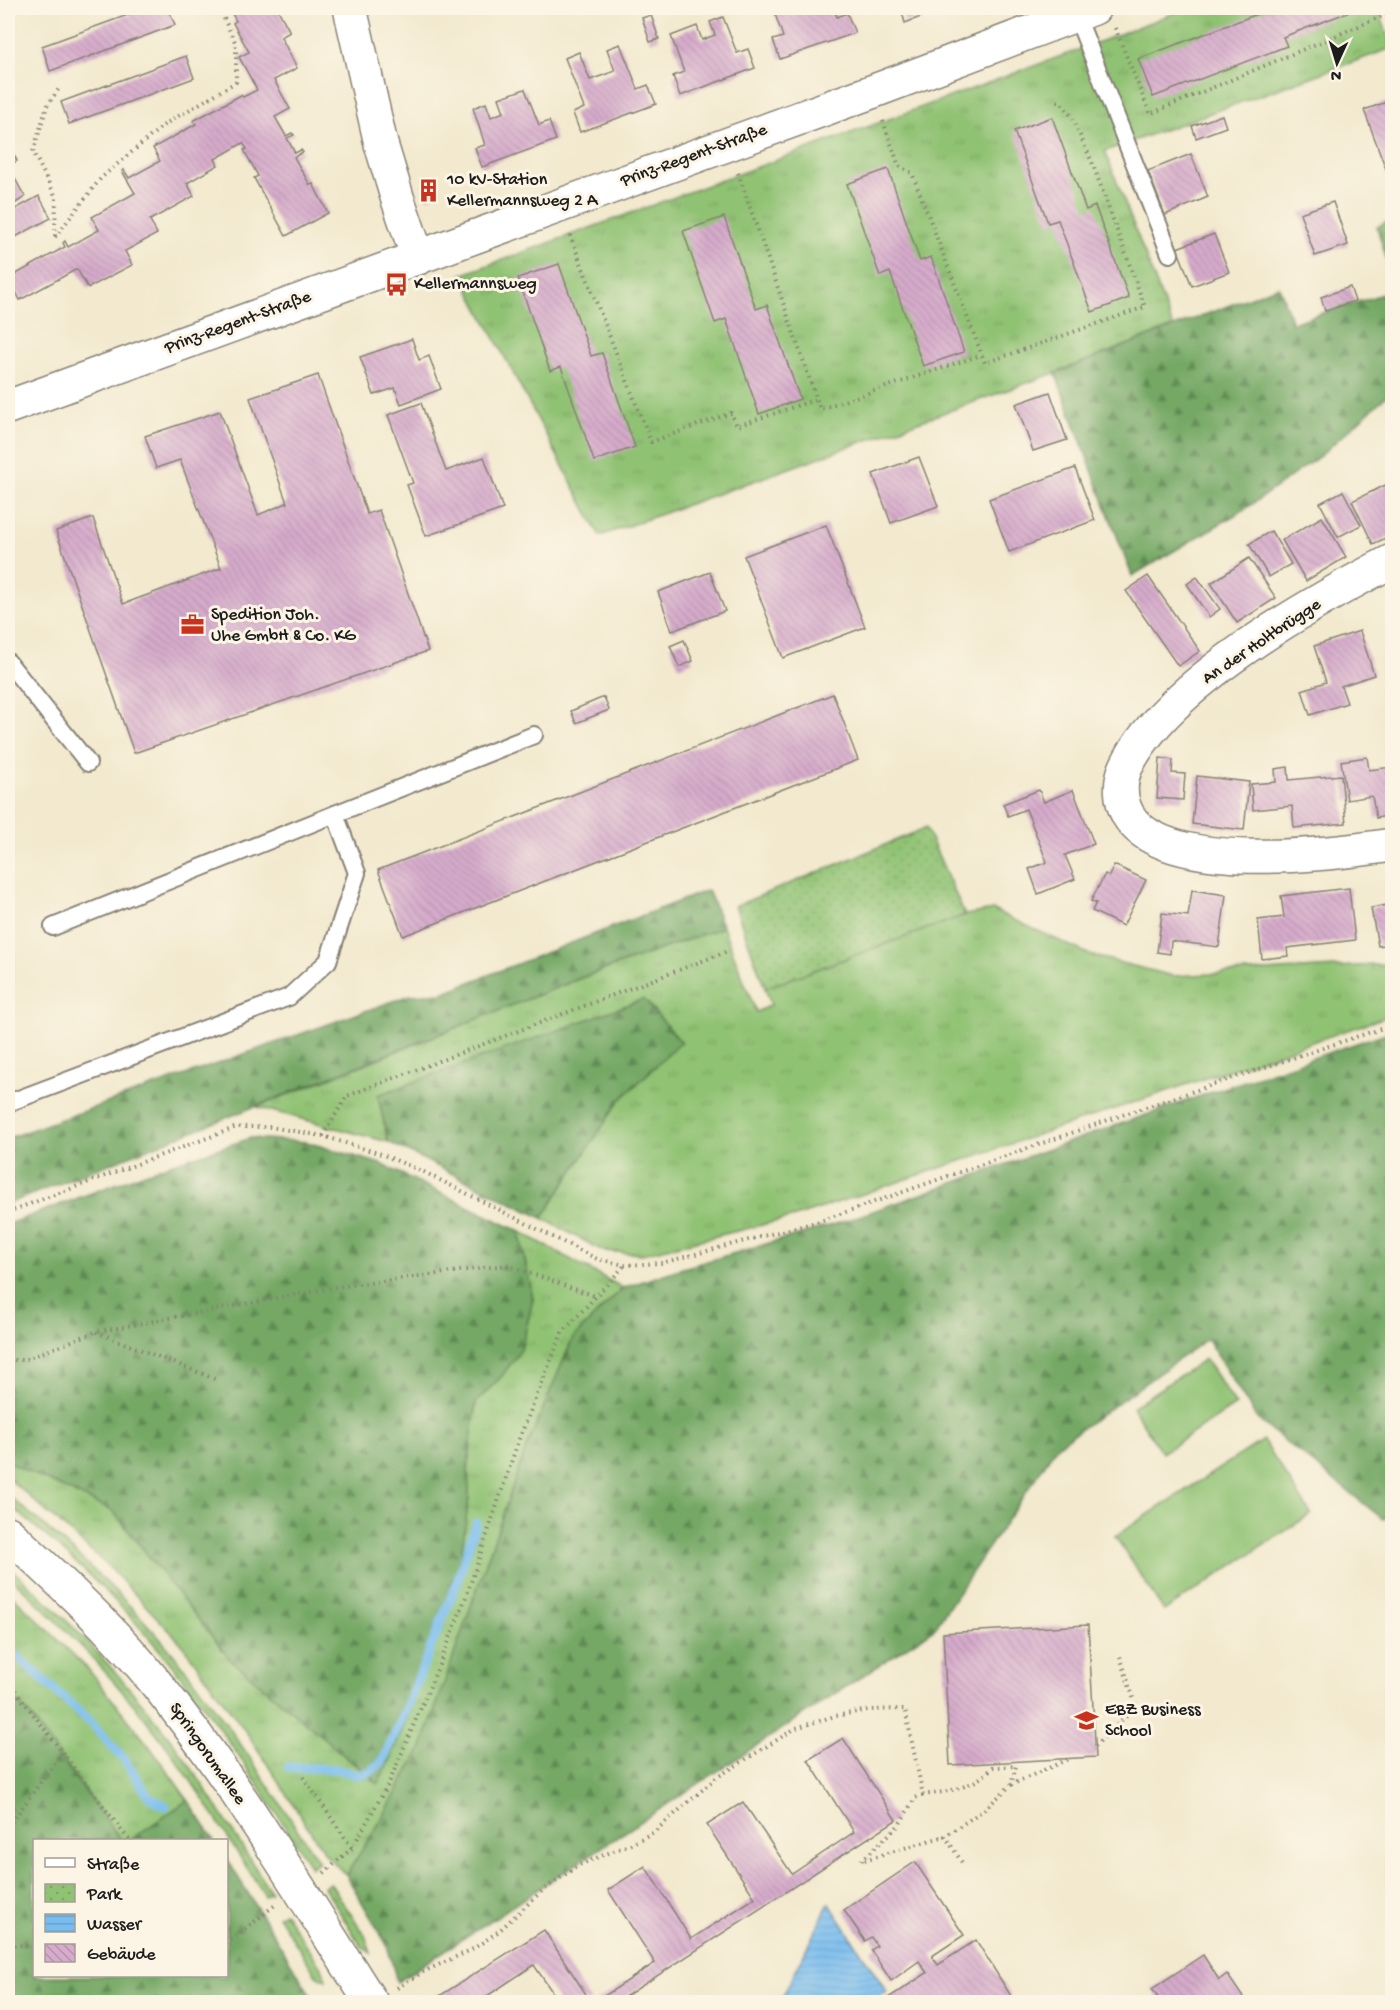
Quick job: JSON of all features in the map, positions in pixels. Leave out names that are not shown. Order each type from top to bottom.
[{"type":"street","points":[[350,8],[381,144],[418,258]]},
{"type":"street","name":"Prinz-Regent-Straße","points":[[8,407],[728,144],[1094,15]]},
{"type":"street","name":"An der Holtbrügge","points":[[1392,561],[1302,612],[1225,662],[1172,707],[1143,740],[1125,768],[1121,787],[1123,806],[1133,823],[1148,836],[1177,847],[1267,858],[1324,854],[1392,844]]},
{"type":"street","name":"Springorumallee","points":[[8,1533],[81,1601],[154,1680],[229,1783],[371,2002]]},
{"type":"lane","points":[[1094,15],[1170,254]]},
{"type":"lane","points":[[8,662],[88,762]]},
{"type":"lane","points":[[53,927],[534,735]]},
{"type":"lane","points":[[8,1103],[289,997],[328,961],[357,873],[335,814]]},
{"type":"path","points":[[60,87],[46,106],[33,152],[56,197],[55,237],[101,178],[165,124],[236,82],[236,44],[219,8]]},
{"type":"path","points":[[1094,15],[1150,114],[1392,12]]},
{"type":"path","points":[[874,92],[899,166],[912,173],[985,363],[1145,307],[1092,162],[1076,126],[1061,102],[1054,101]]},
{"type":"path","points":[[728,144],[820,409],[981,355]]},
{"type":"path","points":[[574,241],[651,442],[731,413],[737,426],[817,399]]},
{"type":"path","points":[[323,1136],[347,1096],[726,952]]},
{"type":"path","points":[[8,1212],[237,1127],[270,1127],[323,1136],[381,1154],[424,1172],[597,1259],[625,1265],[662,1263],[820,1221],[1137,1110],[1392,1025]]},
{"type":"path","points":[[8,1360],[24,1360],[95,1332],[337,1287],[506,1265],[595,1296]]},
{"type":"path","points":[[228,1943],[268,1909],[329,1869],[352,1848],[389,1782],[445,1652],[519,1439],[562,1333],[625,1265]]},
{"type":"path","points":[[95,1332],[215,1378]]},
{"type":"path","points":[[1095,1746],[1136,1707],[1119,1653]]},
{"type":"path","points":[[8,1681],[128,1839]]},
{"type":"path","points":[[371,2002],[421,1973],[473,1949],[499,1931],[544,1889],[579,1865],[654,1832],[716,1779],[796,1728],[834,1716],[868,1710],[905,1709],[923,1796]]},
{"type":"path","points":[[8,1827],[62,1753]]},
{"type":"path","points":[[1011,1785],[1016,1766],[993,1767],[980,1780],[949,1792],[915,1798],[899,1825],[861,1861],[945,1836],[985,1809],[1011,1785],[1068,1759]]},
{"type":"path","points":[[303,1777],[352,1848]]},
{"type":"path","points":[[945,1836],[963,1864]]},
{"type":"path","points":[[8,1946],[15,1944],[33,1948]]},
{"type":"green space","points":[[1187,8],[1378,8],[1392,48],[1105,151],[1173,327],[1055,373],[600,536],[461,275]]},
{"type":"green space","points":[[1392,219],[1392,277],[1377,227]]},
{"type":"green space","points":[[1279,286],[1292,323],[1392,291],[1392,391],[1320,456],[1245,509],[1132,576],[1055,373]]},
{"type":"green space","points":[[926,828],[965,915],[765,988],[735,906]]},
{"type":"green space","points":[[708,890],[723,927],[581,978],[8,1204],[8,1138],[410,995],[442,993]]},
{"type":"green space","points":[[993,910],[1090,955],[1173,976],[1392,964],[1392,1015],[795,1217],[642,1254],[603,1251],[542,1218],[619,1101],[681,1042],[665,1026],[378,1095],[388,1142],[257,1107],[581,978],[723,927],[756,1012],[771,1005],[765,988],[965,915]]},
{"type":"green space","points":[[644,999],[681,1042],[619,1101],[542,1218],[388,1142],[378,1095]]},
{"type":"green space","points":[[1392,1031],[1392,1517],[1383,1519],[1257,1419],[1207,1339],[1057,1446],[934,1629],[397,1982],[387,1945],[346,1875],[380,1822],[422,1747],[525,1451],[573,1338],[623,1288],[676,1270],[839,1223]]},
{"type":"green space","points":[[251,1138],[307,1142],[381,1164],[519,1231],[533,1299],[521,1350],[501,1377],[476,1402],[468,1465],[469,1498],[458,1579],[393,1755],[378,1784],[229,1658],[113,1511],[8,1462],[8,1224],[164,1166]]},
{"type":"green space","points":[[519,1231],[623,1288],[573,1338],[525,1451],[422,1747],[380,1822],[346,1875],[326,1855],[249,1736],[181,1643],[108,1566],[8,1478],[8,1462],[113,1511],[229,1658],[469,1498],[468,1465],[476,1402],[501,1377],[521,1349],[533,1299]]},
{"type":"green space","points":[[1205,1359],[1236,1405],[1162,1453],[1132,1407]]},
{"type":"green space","points":[[1263,1440],[1311,1514],[1164,1611],[1115,1536]]},
{"type":"green space","points":[[8,1495],[92,1568],[132,1607],[169,1649],[228,1727],[319,1862],[311,1867],[221,1731],[162,1653],[89,1575],[8,1504]]},
{"type":"green space","points":[[8,1566],[90,1645],[147,1709],[193,1771],[271,1892],[265,1896],[186,1774],[141,1713],[86,1652],[8,1575]]},
{"type":"green space","points":[[8,1591],[88,1669],[150,1747],[188,1800],[131,1839],[120,1839],[27,1711],[8,1694]]},
{"type":"green space","points":[[8,1694],[27,1711],[120,1839],[33,1839],[33,1977],[228,1977],[228,1861],[315,2002],[8,2002]]},
{"type":"green space","points":[[188,1800],[213,1839],[131,1839]]},
{"type":"green space","points":[[330,1883],[365,1935],[371,1953],[361,1946],[324,1887]]},
{"type":"green space","points":[[284,1912],[323,1970],[326,1980],[316,1975],[278,1916]]},
{"type":"water","points":[[829,1903],[887,1992],[870,2002],[777,2002],[783,1996]]},
{"type":"building","points":[[147,8],[168,8],[175,25],[50,71],[42,46]]},
{"type":"building","points":[[229,8],[277,8],[290,32],[281,37],[297,68],[274,80],[290,109],[275,117],[286,136],[292,133],[294,135],[287,138],[295,153],[301,150],[303,152],[294,157],[310,185],[313,184],[328,213],[286,236],[254,178],[258,176],[244,150],[247,149],[243,143],[215,159],[218,165],[187,183],[194,196],[150,220],[157,234],[125,251],[132,265],[88,288],[77,269],[20,300],[9,278],[65,247],[63,243],[65,241],[68,247],[99,230],[92,217],[135,193],[122,171],[124,170],[129,178],[160,161],[153,148],[196,124],[193,121],[241,95],[243,97],[257,90],[239,57],[249,52],[233,23],[236,21]]},
{"type":"building","points":[[773,8],[834,8],[837,17],[847,13],[855,33],[780,59],[773,40],[783,37]]},
{"type":"building","points":[[901,8],[954,8],[941,13],[939,10],[905,23]]},
{"type":"building","points":[[1273,8],[1359,8],[1283,37],[1287,46],[1153,97],[1138,59]]},
{"type":"building","points":[[651,15],[659,39],[650,42],[642,18]]},
{"type":"building","points":[[723,17],[737,53],[748,49],[755,68],[680,96],[673,76],[684,72],[671,36],[697,26],[702,40],[715,35],[710,22]]},
{"type":"building","points":[[620,44],[638,89],[648,85],[656,104],[580,132],[573,113],[584,108],[565,58],[579,52],[590,80],[615,71],[607,49]]},
{"type":"building","points":[[186,56],[194,78],[69,124],[61,102]]},
{"type":"building","points":[[525,89],[539,125],[549,121],[556,140],[482,167],[475,148],[485,145],[473,108],[486,103],[491,117],[504,112],[499,98]]},
{"type":"building","points":[[1392,100],[1392,176],[1389,177],[1364,110]]},
{"type":"building","points":[[1222,115],[1226,127],[1196,138],[1192,126]]},
{"type":"building","points":[[1052,117],[1086,210],[1095,206],[1129,298],[1092,312],[1058,220],[1048,223],[1014,131]]},
{"type":"building","points":[[8,143],[17,161],[8,166]]},
{"type":"building","points":[[1191,154],[1208,197],[1165,215],[1148,171]]},
{"type":"building","points":[[8,166],[25,197],[8,208]]},
{"type":"building","points":[[888,169],[920,261],[931,257],[964,352],[923,366],[890,272],[880,276],[847,184]]},
{"type":"building","name":"10 kV-Station Kellermannsweg 2 A","points":[[431,182],[435,195],[427,198],[423,185]]},
{"type":"building","points":[[39,196],[51,218],[8,241],[8,213]]},
{"type":"building","points":[[1333,202],[1348,245],[1315,256],[1300,213]]},
{"type":"building","points":[[724,217],[756,309],[767,305],[800,399],[759,414],[726,319],[715,323],[683,231]]},
{"type":"building","points":[[1214,234],[1229,272],[1192,286],[1177,248]]},
{"type":"building","points":[[559,264],[591,356],[602,353],[635,447],[594,461],[561,367],[550,371],[518,278]]},
{"type":"building","points":[[1350,287],[1355,301],[1325,311],[1321,297]]},
{"type":"building","points":[[412,339],[419,360],[429,356],[441,389],[401,404],[395,388],[374,395],[360,357]]},
{"type":"building","points":[[318,375],[367,514],[379,510],[428,651],[134,753],[56,531],[93,518],[123,604],[221,568],[180,460],[156,468],[145,436],[220,411],[258,515],[287,503],[250,398]]},
{"type":"building","points":[[1050,392],[1067,440],[1033,451],[1016,404]]},
{"type":"building","points":[[421,403],[446,471],[484,457],[503,509],[426,536],[407,485],[413,483],[388,415]]},
{"type":"building","points":[[919,457],[938,506],[891,523],[873,474]]},
{"type":"building","points":[[1075,468],[1095,520],[1009,552],[989,499]]},
{"type":"building","points":[[1392,482],[1392,535],[1373,544],[1352,501]]},
{"type":"building","points":[[1343,491],[1361,525],[1338,537],[1320,503]]},
{"type":"building","points":[[1322,517],[1346,557],[1306,581],[1282,540]]},
{"type":"building","points":[[826,525],[865,627],[783,658],[744,556]]},
{"type":"building","points":[[1271,531],[1291,564],[1269,577],[1249,544]]},
{"type":"building","points":[[1249,558],[1276,598],[1237,623],[1211,583]]},
{"type":"building","points":[[710,572],[725,611],[672,631],[658,592]]},
{"type":"building","points":[[1148,576],[1200,651],[1178,666],[1126,591]]},
{"type":"building","points":[[1197,577],[1220,609],[1209,617],[1187,584]]},
{"type":"building","points":[[1360,631],[1374,675],[1341,686],[1347,703],[1310,715],[1302,690],[1326,682],[1314,646]]},
{"type":"building","points":[[684,640],[693,661],[679,667],[670,646]]},
{"type":"building","points":[[833,694],[858,760],[403,936],[378,870]]},
{"type":"building","points":[[604,697],[609,710],[576,723],[571,711]]},
{"type":"building","points":[[1367,757],[1369,770],[1392,767],[1392,815],[1376,818],[1372,796],[1347,800],[1341,761]]},
{"type":"building","points":[[1160,758],[1173,760],[1172,773],[1185,774],[1183,800],[1157,798]]},
{"type":"building","points":[[1288,767],[1289,780],[1341,775],[1346,823],[1294,828],[1292,806],[1253,810],[1251,784],[1276,782],[1275,769]]},
{"type":"building","points":[[1197,776],[1249,782],[1244,830],[1192,824]]},
{"type":"building","points":[[1039,790],[1044,802],[1073,790],[1094,844],[1065,855],[1075,879],[1038,894],[1029,869],[1047,862],[1026,809],[1008,816],[1003,804]]},
{"type":"building","points":[[1114,865],[1146,880],[1123,926],[1092,911],[1096,903],[1091,901],[1105,874],[1109,876]]},
{"type":"building","points":[[1349,888],[1355,940],[1287,948],[1288,956],[1262,959],[1258,920],[1284,917],[1281,896]]},
{"type":"building","points":[[1192,890],[1226,895],[1219,947],[1171,941],[1170,954],[1157,952],[1162,913],[1188,916]]},
{"type":"building","points":[[1392,904],[1392,944],[1378,946],[1371,908]]},
{"type":"building","points":[[1088,1625],[1096,1757],[950,1765],[943,1633]]},
{"type":"building","points":[[843,1738],[896,1820],[617,2002],[595,2002],[655,1963],[608,1890],[645,1866],[691,1939],[755,1898],[707,1825],[743,1802],[792,1874],[854,1832],[808,1760]]},
{"type":"building","points":[[915,1862],[964,1935],[932,1956],[938,1965],[976,1940],[1011,1996],[1001,2002],[882,2002],[927,1973],[919,1961],[891,1981],[871,1950],[877,1946],[871,1937],[865,1941],[844,1910]]},
{"type":"building","points":[[544,1930],[591,2002],[559,2002],[534,1965],[478,2002],[434,2002],[433,2000]]},
{"type":"building","points":[[1203,1955],[1219,1980],[1227,1974],[1246,2002],[1161,2002],[1152,1989]]},
{"type":"waterway","points":[[288,1767],[336,1769],[357,1775],[370,1772],[382,1762],[456,1585],[476,1523]]},
{"type":"waterway","points":[[8,1648],[89,1721],[124,1759],[149,1797],[166,1806]]},
{"type":"place","name":"10 kV-Station Kellermannsweg 2 A","points":[[429,190]]},
{"type":"place","name":"Kellermannsweg","points":[[396,284]]},
{"type":"place","name":"Spedition Joh. Uhe GmbH & Co. KG","points":[[193,625]]},
{"type":"place","name":"EBZ Business School","points":[[1087,1720]]}]
